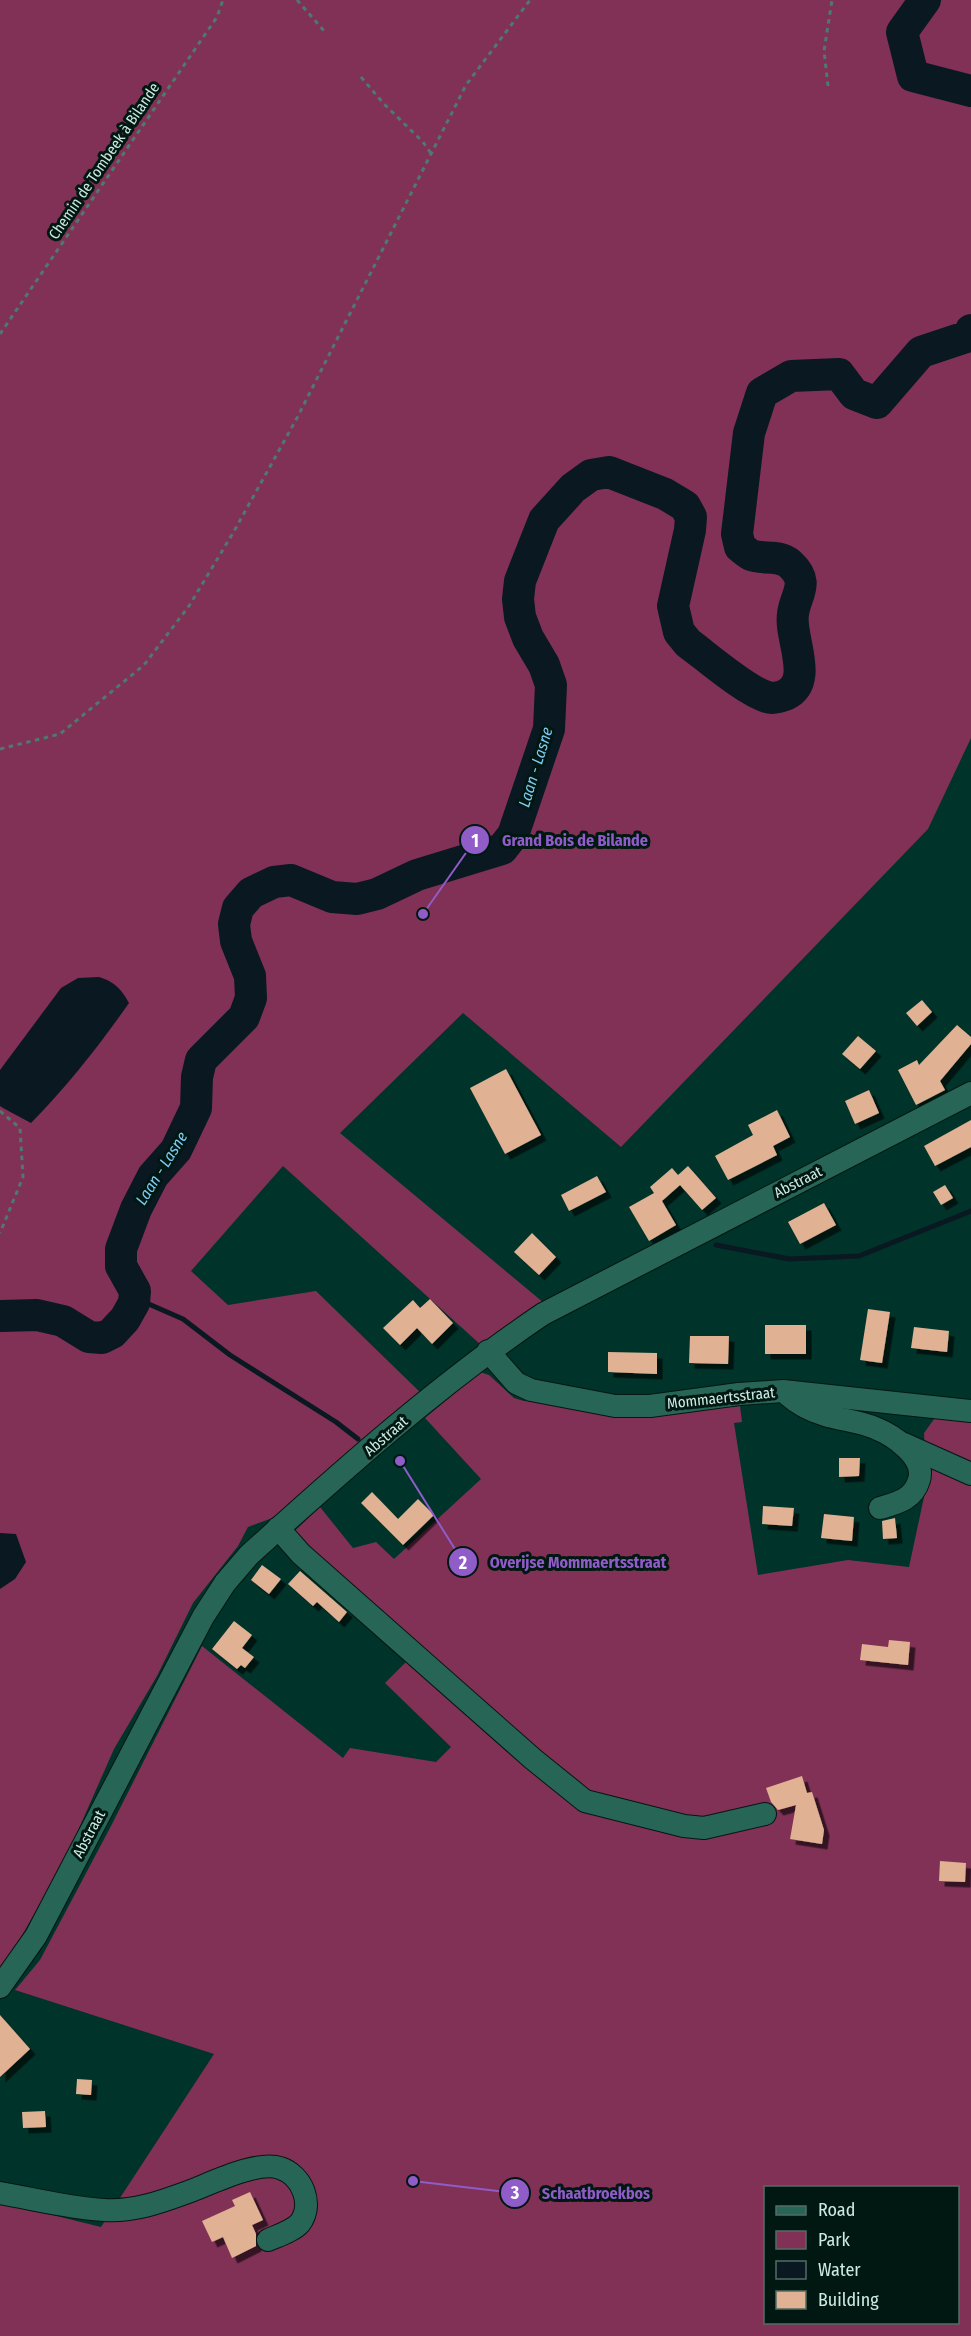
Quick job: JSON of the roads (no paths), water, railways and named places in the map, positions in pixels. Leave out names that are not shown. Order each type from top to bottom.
[{"type":"street","name":"Abstraat","points":[[0,1987],[36,1936],[203,1617],[237,1569],[278,1528],[442,1388],[488,1351],[543,1314],[971,1092]]},
{"type":"street","name":"Mommaertsstraat","points":[[488,1351],[516,1383],[615,1406],[650,1406],[739,1394],[783,1391],[971,1410]]},
{"type":"street","points":[[783,1391],[796,1402],[822,1414],[874,1428],[971,1474]]},
{"type":"street","points":[[879,1508],[900,1503],[914,1493],[920,1478],[919,1463],[900,1442]]},
{"type":"street","points":[[278,1528],[328,1578],[524,1751],[585,1801],[684,1826],[704,1828],[765,1814]]},
{"type":"street","points":[[0,2193],[105,2210],[138,2208],[253,2169],[279,2167],[291,2174],[305,2191],[307,2210],[298,2224],[268,2240]]},
{"type":"water","points":[[99,977],[117,987],[129,1003],[95,1050],[31,1123],[0,1106],[0,1070],[61,988],[78,978]]},
{"type":"water","points":[[0,1533],[16,1534],[26,1562],[15,1579],[0,1589]]},
{"type":"waterway","name":"Laan - Lasne","points":[[925,0],[902,32],[913,76],[971,91]]},
{"type":"waterway","name":"Laan - Lasne","points":[[0,1316],[37,1315],[63,1321],[89,1337],[102,1338],[112,1333],[125,1319],[134,1303],[135,1291],[121,1266],[121,1249],[136,1209],[153,1176],[176,1150],[196,1108],[197,1077],[201,1060],[244,1017],[251,998],[250,976],[236,941],[234,924],[238,908],[251,893],[274,882],[291,880],[332,897],[357,899],[377,894],[417,875],[502,849],[513,835],[549,729],[551,685],[544,665],[528,638],[520,617],[518,599],[520,581],[544,520],[573,488],[591,475],[609,472],[665,494],[685,506],[691,517],[690,530],[673,606],[679,632],[688,643],[758,694],[769,698],[785,695],[794,689],[800,670],[793,624],[794,607],[801,583],[800,577],[786,561],[748,553],[740,547],[737,534],[749,433],[762,393],[791,376],[839,374],[854,394],[877,403],[921,352],[969,336],[971,330]]},
{"type":"waterway","points":[[716,1245],[789,1259],[859,1256],[971,1211]]},
{"type":"waterway","points":[[135,1298],[183,1319],[230,1355],[336,1422],[358,1439]]},
{"type":"place","name":"Grand Bois de Bilande","points":[[423,914]]},
{"type":"place","name":"Overijse Mommaertsstraat","points":[[400,1461]]},
{"type":"place","name":"Schaatbroekbos","points":[[413,2181]]}]
